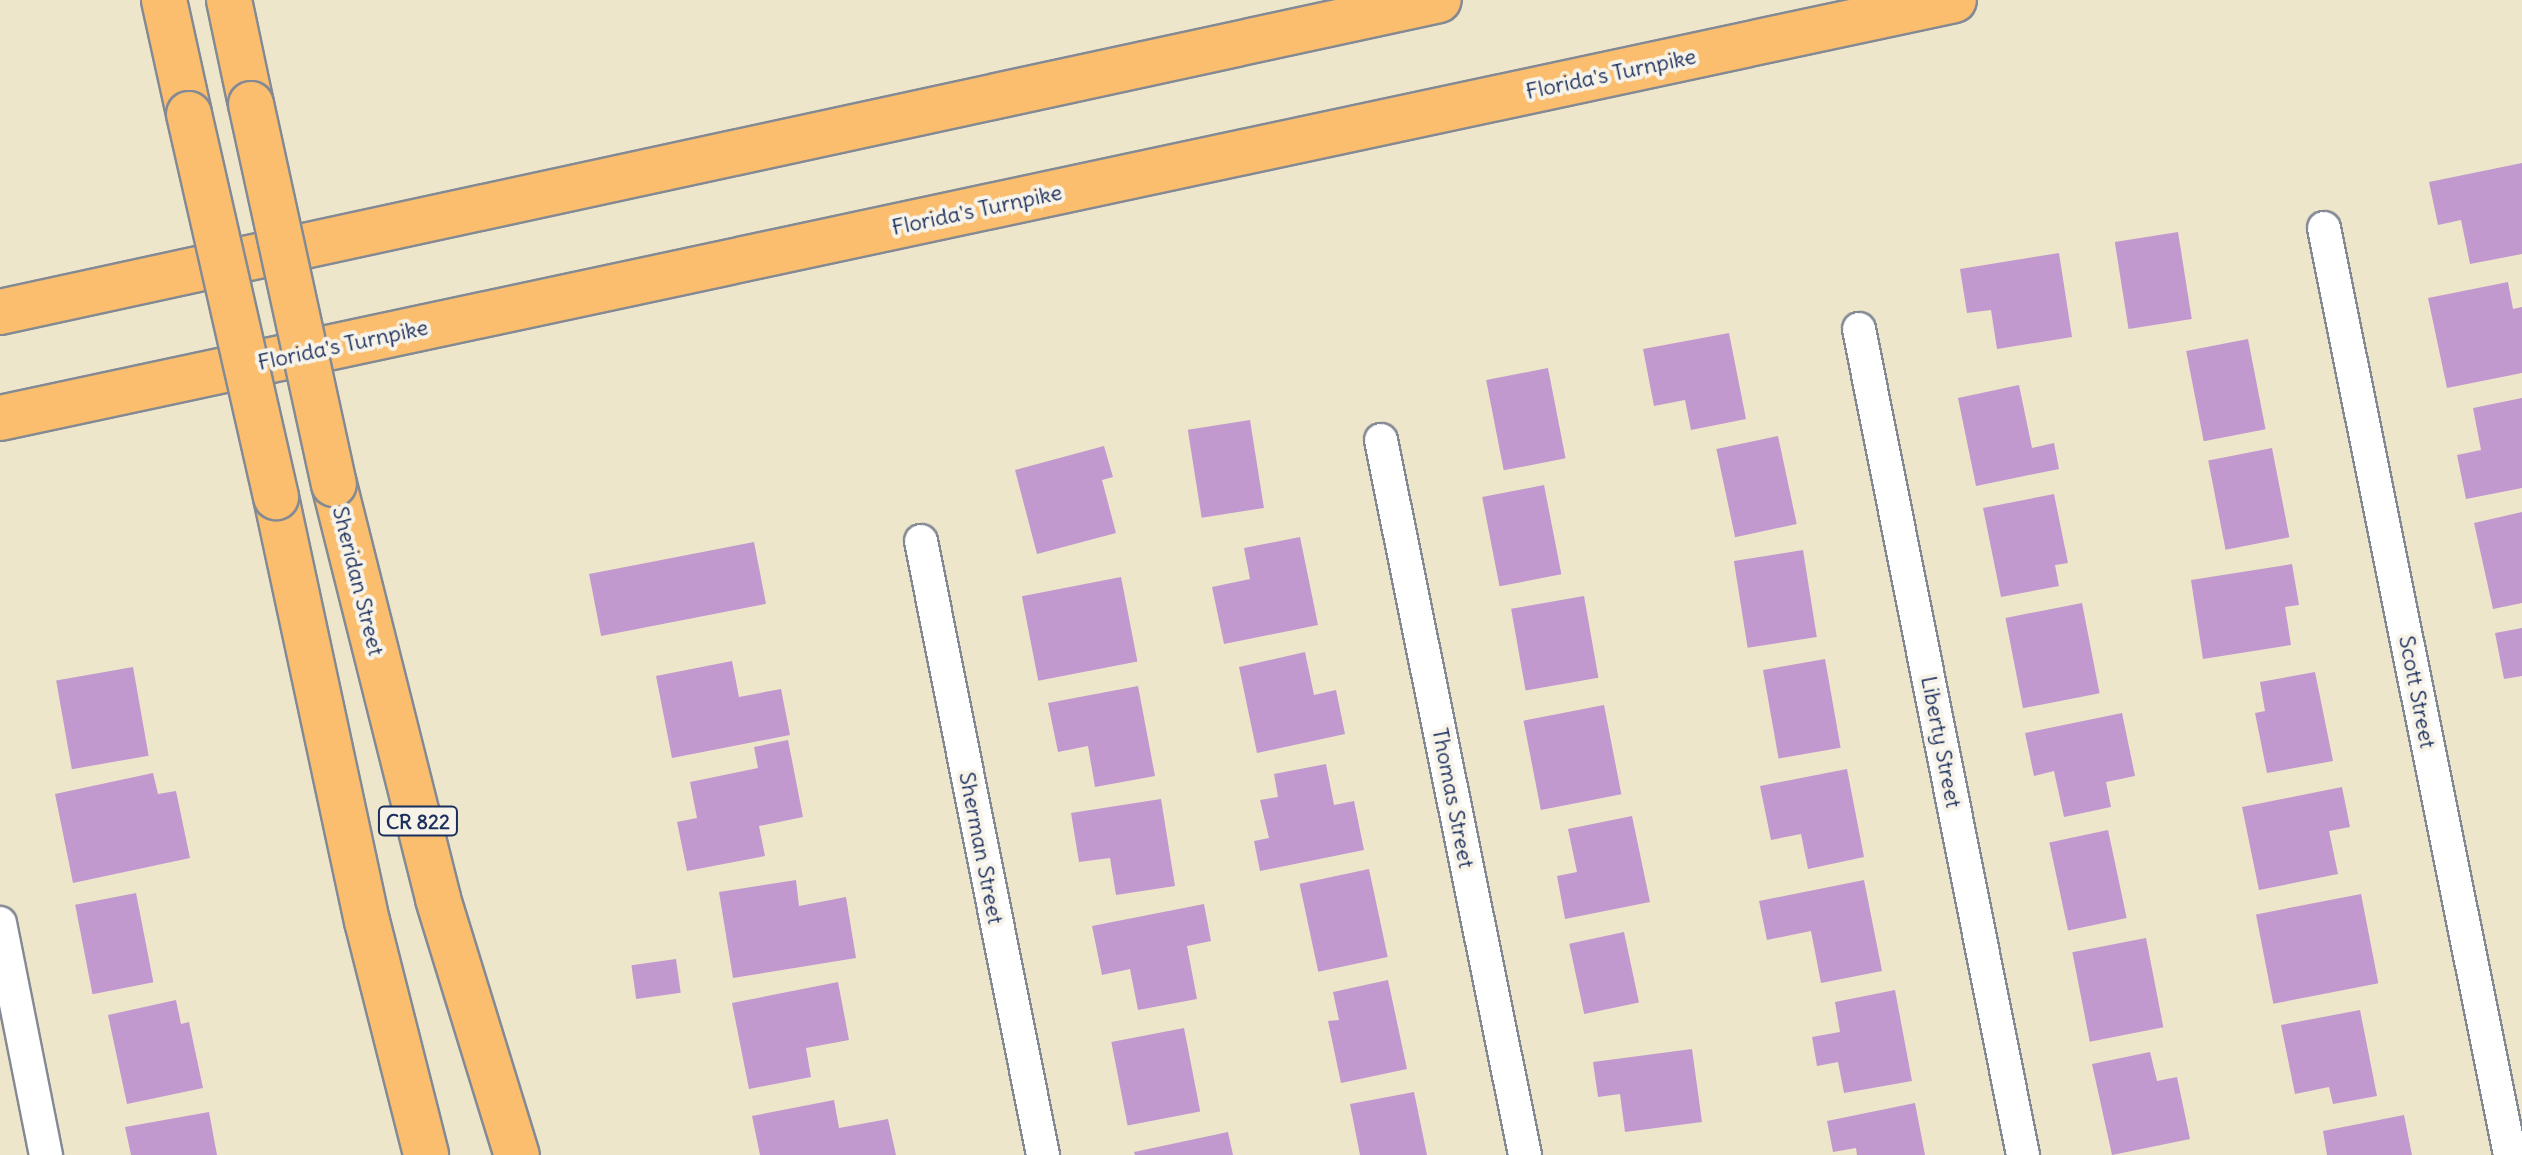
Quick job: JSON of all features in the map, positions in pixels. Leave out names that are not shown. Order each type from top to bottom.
[{"type":"main road","name":"CR 822","points":[[164,0],[367,921],[426,1155]]},
{"type":"main road","name":"Sheridan Street","points":[[229,0],[334,484],[438,899],[517,1155]]},
{"type":"main road","points":[[0,312],[1439,0]]},
{"type":"main road","name":"Florida's Turnpike","points":[[0,418],[1954,0]]},
{"type":"street","name":"Scott Street","points":[[2324,228],[2510,1155]]},
{"type":"street","name":"Liberty Street","points":[[1859,329],[2023,1155]]},
{"type":"street","name":"Thomas Street","points":[[1381,440],[1525,1155]]},
{"type":"street","name":"Sherman Street","points":[[921,541],[1043,1155]]},
{"type":"street","points":[[0,923],[46,1155]]},
{"type":"building","points":[[2522,163],[2522,254],[2470,264],[2461,220],[2438,225],[2429,182]]},
{"type":"building","points":[[2178,232],[2192,319],[2129,329],[2115,242]]},
{"type":"building","points":[[2059,253],[2072,337],[1997,349],[1991,310],[1967,313],[1960,269]]},
{"type":"building","points":[[2508,282],[2513,309],[2522,307],[2522,373],[2447,388],[2428,298]]},
{"type":"building","points":[[1729,333],[1746,419],[1691,430],[1685,400],[1654,406],[1643,349]]},
{"type":"building","points":[[2248,339],[2266,429],[2204,441],[2186,351]]},
{"type":"building","points":[[1548,368],[1566,458],[1504,470],[1486,380]]},
{"type":"building","points":[[2019,385],[2032,448],[2054,443],[2059,469],[1976,486],[1958,398]]},
{"type":"building","points":[[2522,398],[2522,488],[2466,499],[2457,455],[2481,450],[2473,408]]},
{"type":"building","points":[[1250,420],[1264,508],[1202,518],[1188,430]]},
{"type":"building","points":[[1778,436],[1797,524],[1735,537],[1716,449]]},
{"type":"building","points":[[1104,446],[1113,477],[1102,480],[1116,533],[1037,554],[1015,470]]},
{"type":"building","points":[[2272,448],[2289,537],[2226,550],[2208,460]]},
{"type":"building","points":[[1544,485],[1561,574],[1500,586],[1482,497]]},
{"type":"building","points":[[2054,494],[2068,563],[2055,565],[2059,586],[2001,597],[1983,508]]},
{"type":"building","points":[[2522,512],[2522,603],[2493,609],[2474,523]]},
{"type":"building","points":[[1300,537],[1318,625],[1224,644],[1212,587],[1250,579],[1244,548]]},
{"type":"building","points":[[754,542],[766,604],[601,636],[589,574]]},
{"type":"building","points":[[1803,550],[1817,637],[1748,648],[1734,561]]},
{"type":"building","points":[[2292,564],[2299,605],[2285,607],[2291,645],[2203,659],[2191,580]]},
{"type":"building","points":[[1121,577],[1137,661],[1038,681],[1022,596]]},
{"type":"building","points":[[1584,596],[1598,678],[1526,691],[1511,609]]},
{"type":"building","points":[[2082,603],[2100,693],[2023,708],[2005,618]]},
{"type":"building","points":[[2522,628],[2522,676],[2504,679],[2495,633]]},
{"type":"building","points":[[1305,652],[1314,695],[1336,690],[1345,734],[1257,753],[1239,667]]},
{"type":"building","points":[[1825,659],[1841,748],[1779,759],[1763,670]]},
{"type":"building","points":[[732,661],[739,697],[781,689],[790,735],[672,758],[656,676]]},
{"type":"building","points":[[133,667],[149,756],[72,769],[56,681]]},
{"type":"building","points":[[2315,672],[2333,761],[2267,773],[2255,713],[2265,711],[2260,682]]},
{"type":"building","points":[[1138,686],[1155,776],[1095,787],[1088,746],[1058,752],[1048,703]]},
{"type":"building","points":[[1604,705],[1621,794],[1541,810],[1524,721]]},
{"type":"building","points":[[2122,713],[2135,776],[2106,782],[2111,807],[2064,817],[2054,771],[2034,776],[2025,733]]},
{"type":"building","points":[[788,740],[803,817],[759,826],[765,856],[687,871],[677,822],[697,818],[690,782],[758,768],[754,747]]},
{"type":"building","points":[[1326,764],[1334,805],[1354,801],[1364,850],[1260,871],[1254,841],[1269,838],[1260,800],[1278,797],[1274,774]]},
{"type":"building","points":[[1847,769],[1864,857],[1808,869],[1801,834],[1771,840],[1760,786]]},
{"type":"building","points":[[153,773],[158,794],[176,791],[190,858],[73,883],[55,794]]},
{"type":"building","points":[[2342,787],[2350,827],[2329,831],[2338,874],[2259,890],[2242,807]]},
{"type":"building","points":[[1161,799],[1175,886],[1116,895],[1110,858],[1079,862],[1071,813]]},
{"type":"building","points":[[1632,816],[1650,902],[1565,919],[1557,876],[1577,872],[1568,829]]},
{"type":"building","points":[[2108,830],[2127,918],[2068,931],[2049,842]]},
{"type":"building","points":[[1369,869],[1388,957],[1318,972],[1300,884]]},
{"type":"building","points":[[796,880],[799,906],[846,897],[856,958],[733,978],[719,892]]},
{"type":"building","points":[[1864,880],[1882,971],[1821,983],[1811,931],[1767,940],[1759,901]]},
{"type":"building","points":[[136,893],[153,982],[93,994],[75,905]]},
{"type":"building","points":[[2361,894],[2378,983],[2273,1004],[2256,914]]},
{"type":"building","points":[[1204,904],[1211,941],[1187,946],[1197,999],[1138,1010],[1130,969],[1102,975],[1092,926]]},
{"type":"building","points":[[1624,932],[1639,1002],[1584,1014],[1569,944]]},
{"type":"building","points":[[2146,938],[2163,1027],[2090,1042],[2072,952]]},
{"type":"building","points":[[676,959],[681,993],[636,999],[631,965]]},
{"type":"building","points":[[1388,980],[1407,1069],[1341,1083],[1328,1021],[1339,1020],[1333,992]]},
{"type":"building","points":[[838,982],[849,1040],[806,1048],[811,1077],[749,1089],[732,1003]]},
{"type":"building","points":[[1895,990],[1912,1081],[1844,1093],[1838,1062],[1817,1066],[1812,1037],[1840,1032],[1835,1002]]},
{"type":"building","points":[[176,1000],[181,1024],[189,1022],[203,1088],[127,1104],[108,1015]]},
{"type":"building","points":[[2360,1010],[2377,1096],[2333,1104],[2329,1087],[2295,1094],[2281,1025]]},
{"type":"building","points":[[1184,1028],[1200,1111],[1128,1126],[1111,1042]]},
{"type":"building","points":[[1692,1049],[1702,1122],[1625,1132],[1620,1094],[1598,1097],[1593,1062]]},
{"type":"building","points":[[2150,1052],[2157,1081],[2177,1077],[2190,1139],[2112,1155],[2092,1064]]},
{"type":"building","points":[[1414,1092],[1427,1155],[1360,1155],[1350,1104]]},
{"type":"building","points":[[834,1100],[839,1128],[888,1119],[896,1155],[760,1155],[752,1116]]},
{"type":"building","points":[[1915,1103],[1925,1155],[1857,1155],[1856,1148],[1833,1152],[1827,1121]]},
{"type":"building","points":[[209,1112],[217,1155],[131,1155],[125,1127]]},
{"type":"building","points":[[2404,1115],[2412,1155],[2327,1155],[2323,1131]]},
{"type":"building","points":[[1228,1132],[1233,1155],[1135,1155],[1134,1152]]}]
